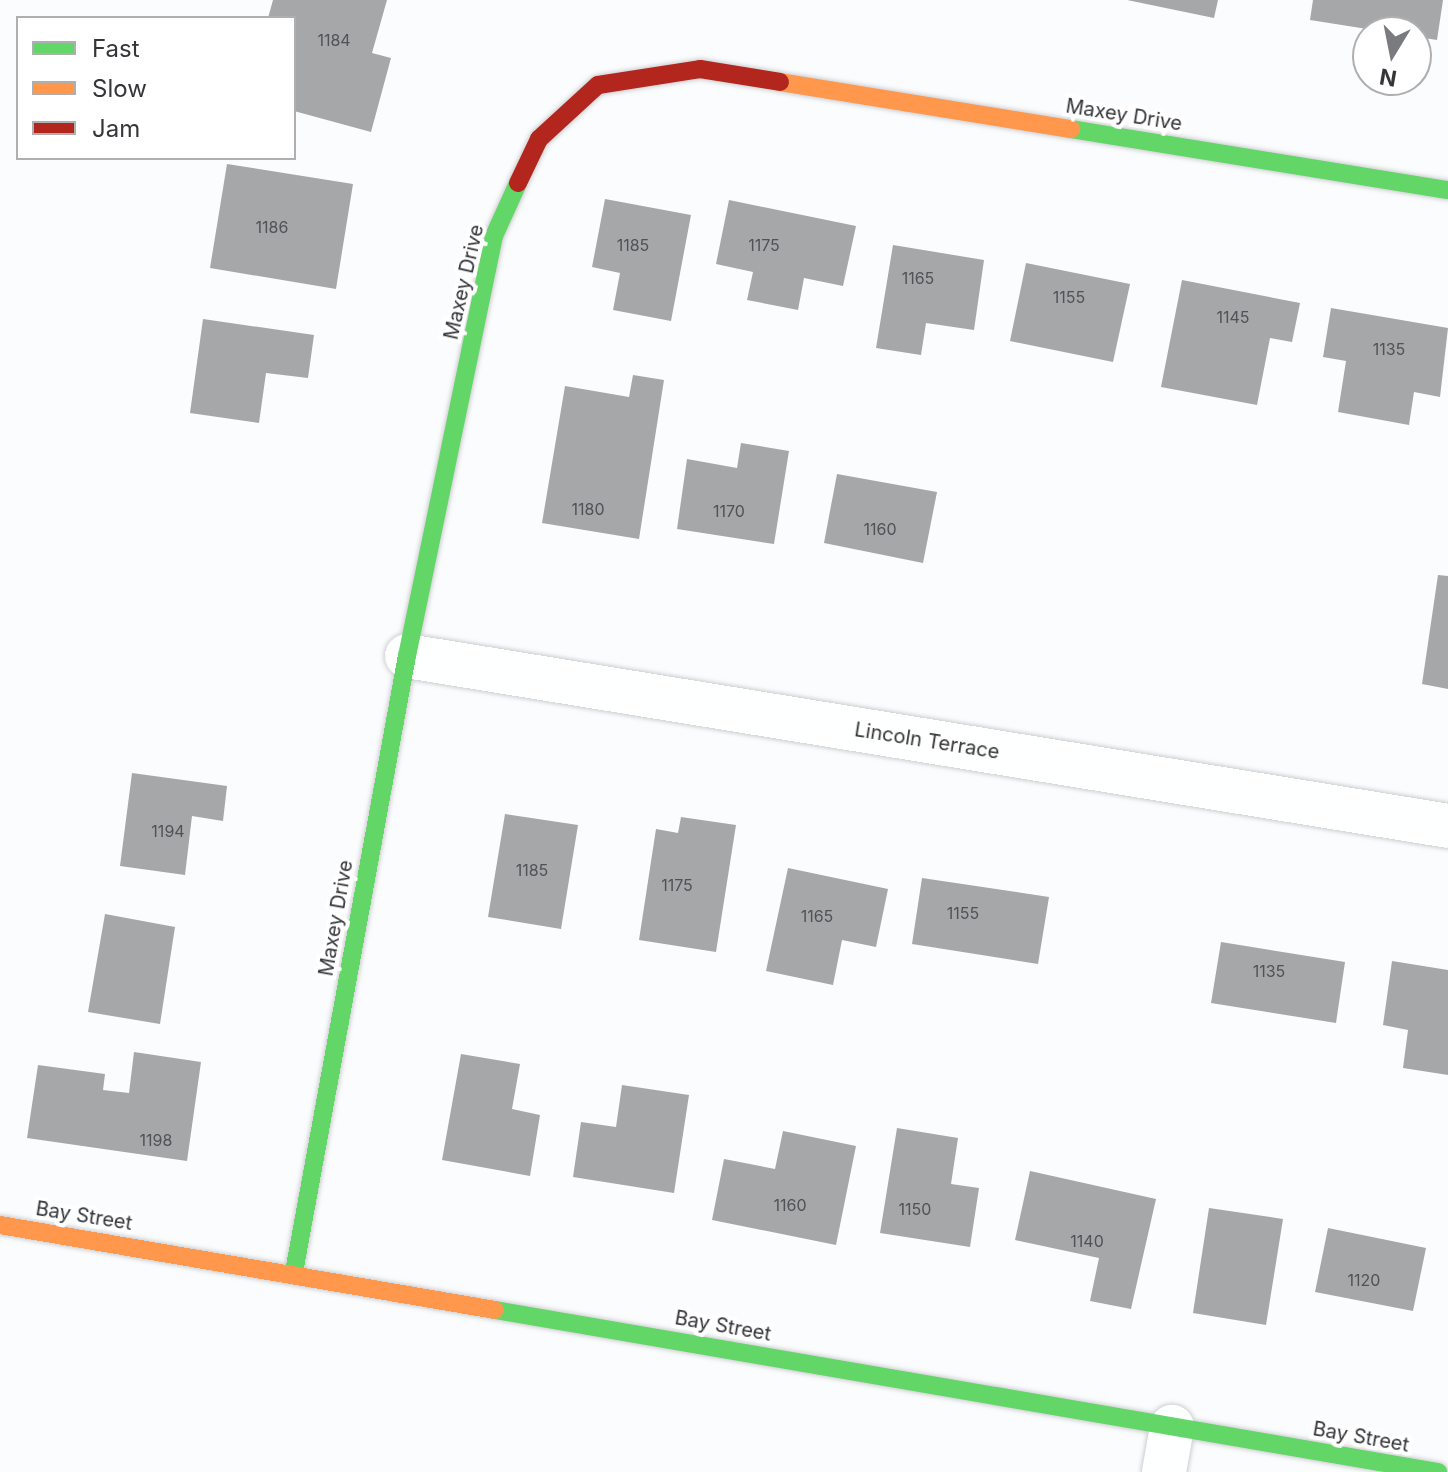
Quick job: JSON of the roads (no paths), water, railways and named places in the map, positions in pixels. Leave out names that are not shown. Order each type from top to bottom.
[{"type":"street","name":"Maxey Drive","points":[[294,1272],[407,656],[494,236],[539,139],[598,85],[700,69],[1448,190]]},
{"type":"street","name":"Lincoln Terrace","points":[[407,656],[1448,826]]},
{"type":"street","name":"Bay Street","points":[[0,1225],[294,1272],[1438,1472]]},
{"type":"street","points":[[1164,1472],[1172,1427]]}]
